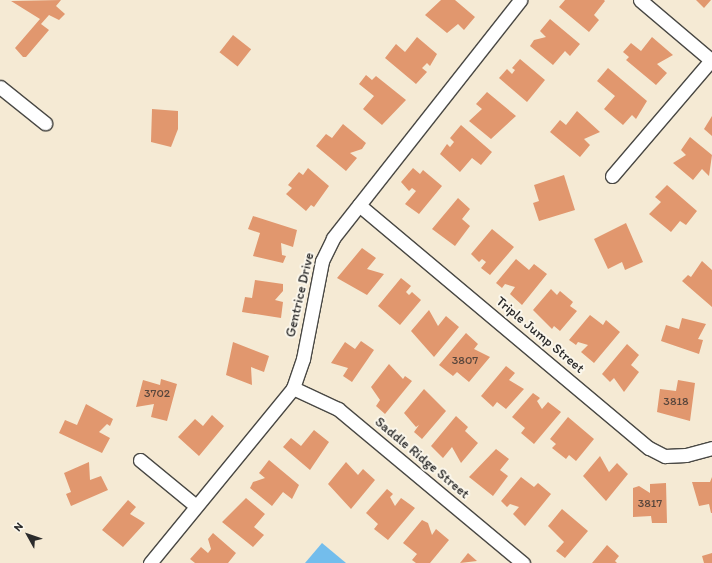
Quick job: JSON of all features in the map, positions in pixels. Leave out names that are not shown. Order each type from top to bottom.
[{"type":"street","name":"Gentrice Drive","points":[[150,563],[293,388],[322,261],[333,238],[520,0]]},
{"type":"street","points":[[612,176],[711,60],[640,0]]},
{"type":"street","points":[[0,87],[45,123]]},
{"type":"street","name":"Triple Jump Street","points":[[359,205],[649,448],[665,456],[686,455],[712,448]]},
{"type":"street","name":"Saddle Ridge Street","points":[[293,388],[338,409],[523,563]]},
{"type":"street","points":[[140,460],[196,506]]},
{"type":"water","points":[[322,543],[346,563],[305,563]]},
{"type":"building","points":[[61,0],[56,6],[65,14],[59,20],[49,15],[41,24],[49,30],[26,57],[23,57],[15,48],[40,19],[11,1]]},
{"type":"building","points":[[441,0],[455,0],[475,17],[464,30],[458,24],[447,33],[425,15]]},
{"type":"building","points":[[565,0],[605,1],[594,15],[599,20],[589,32],[559,7]]},
{"type":"building","points":[[696,0],[711,0],[704,8]]},
{"type":"building","points":[[550,19],[580,44],[570,56],[565,51],[553,65],[530,46],[534,40],[546,37],[540,31]]},
{"type":"building","points":[[233,35],[251,49],[238,66],[219,52]]},
{"type":"building","points":[[417,37],[437,54],[430,66],[427,63],[422,68],[427,72],[416,84],[385,58],[396,44],[405,52]]},
{"type":"building","points":[[652,37],[673,55],[657,64],[667,73],[656,85],[626,60],[629,57],[623,52],[631,43],[641,51]]},
{"type":"building","points":[[520,59],[545,80],[527,102],[499,78],[507,69],[512,74],[515,70],[512,68]]},
{"type":"building","points":[[608,68],[647,101],[636,119],[632,115],[623,125],[604,109],[615,96],[597,81]]},
{"type":"building","points":[[366,75],[372,80],[376,76],[406,100],[382,125],[363,109],[374,96],[359,84]]},
{"type":"building","points":[[487,92],[516,116],[491,139],[469,121],[482,109],[476,104]]},
{"type":"building","points":[[152,109],[178,111],[178,129],[171,147],[151,142]]},
{"type":"building","points":[[577,111],[600,132],[584,139],[590,145],[580,157],[550,132],[560,120],[566,125]]},
{"type":"building","points":[[712,116],[712,136],[704,129]]},
{"type":"building","points":[[343,124],[366,143],[362,149],[350,153],[357,158],[346,171],[316,146],[326,134],[332,138]]},
{"type":"building","points":[[461,125],[492,152],[481,165],[472,158],[460,172],[440,154],[447,144],[450,147],[454,142],[450,138]]},
{"type":"building","points":[[690,137],[712,155],[709,176],[702,169],[693,180],[673,163],[686,155],[681,150]]},
{"type":"building","points":[[308,168],[329,186],[314,207],[311,205],[306,211],[286,194],[292,188],[288,185],[299,172],[303,175]]},
{"type":"building","points":[[413,168],[420,174],[423,170],[442,186],[419,214],[405,204],[416,191],[412,188],[409,191],[401,182]]},
{"type":"building","points":[[564,175],[575,210],[539,221],[533,203],[539,201],[534,185]]},
{"type":"building","points":[[667,185],[697,211],[686,225],[680,221],[671,232],[649,214],[661,202],[655,197]]},
{"type":"building","points":[[458,198],[470,209],[462,219],[470,226],[455,246],[432,229]]},
{"type":"building","points":[[253,216],[297,230],[293,247],[281,243],[282,255],[286,256],[283,263],[253,256],[260,233],[248,229]]},
{"type":"building","points":[[626,223],[643,262],[625,270],[622,262],[608,269],[594,239]]},
{"type":"building","points":[[492,229],[514,247],[490,275],[481,268],[486,262],[482,259],[479,262],[471,254]]},
{"type":"building","points":[[362,248],[376,258],[367,269],[384,274],[367,295],[337,278]]},
{"type":"building","points":[[516,259],[529,270],[534,264],[547,274],[522,305],[510,294],[515,287],[505,284],[502,288],[496,283]]},
{"type":"building","points":[[702,261],[712,270],[712,307],[682,281],[688,275],[691,277]]},
{"type":"building","points":[[401,278],[411,286],[406,292],[409,295],[412,292],[421,300],[400,325],[378,306]]},
{"type":"building","points":[[255,280],[283,284],[283,291],[275,300],[283,302],[281,318],[242,312],[245,297],[252,298]]},
{"type":"building","points":[[551,289],[557,295],[560,291],[573,302],[570,306],[577,311],[560,331],[554,326],[552,329],[533,310]]},
{"type":"building","points":[[429,310],[438,326],[446,316],[459,327],[434,357],[411,331]]},
{"type":"building","points":[[590,315],[603,325],[606,320],[620,332],[594,363],[581,352],[588,345],[578,342],[576,345],[569,340]]},
{"type":"building","points":[[682,318],[706,324],[698,339],[703,340],[699,354],[661,341],[666,325],[679,329]]},
{"type":"building","points":[[466,333],[478,344],[474,349],[490,357],[469,382],[457,372],[453,376],[439,365]]},
{"type":"building","points":[[361,341],[374,350],[352,382],[343,376],[348,368],[331,363],[345,342],[355,349]]},
{"type":"building","points":[[233,342],[269,356],[264,372],[251,367],[252,385],[226,375]]},
{"type":"building","points":[[627,344],[639,355],[631,365],[639,372],[624,392],[614,378],[610,382],[602,374]]},
{"type":"building","points":[[389,364],[403,379],[405,376],[412,381],[385,414],[376,406],[380,400],[371,387]]},
{"type":"building","points":[[506,366],[515,373],[509,380],[524,389],[506,409],[497,402],[493,407],[481,396]]},
{"type":"building","points":[[161,379],[177,384],[167,421],[151,417],[154,404],[136,407],[143,380],[160,385]]},
{"type":"building","points":[[678,380],[695,383],[690,421],[657,412],[660,389],[676,391]]},
{"type":"building","points":[[424,389],[446,411],[422,439],[414,432],[419,425],[416,427],[404,413]]},
{"type":"building","points":[[533,393],[540,398],[537,401],[542,409],[548,402],[561,412],[534,444],[521,433],[525,428],[512,417]]},
{"type":"building","points":[[86,404],[113,419],[110,426],[107,424],[99,432],[110,438],[102,453],[59,433],[65,420],[77,425]]},
{"type":"building","points":[[212,415],[224,426],[199,456],[178,437],[195,419],[203,426]]},
{"type":"building","points":[[456,416],[468,427],[465,431],[478,443],[461,463],[452,447],[443,458],[431,446]]},
{"type":"building","points":[[568,417],[594,439],[576,461],[569,455],[566,459],[552,448],[556,444],[550,439]]},
{"type":"building","points":[[314,430],[329,442],[310,470],[283,447],[291,438],[301,446]]},
{"type":"building","points":[[496,449],[509,459],[500,470],[508,476],[493,496],[469,477]]},
{"type":"building","points":[[600,456],[609,472],[617,463],[628,474],[606,501],[583,476]]},
{"type":"building","points":[[269,460],[299,485],[292,499],[283,492],[272,506],[250,488],[253,482],[265,478],[259,473]]},
{"type":"building","points":[[89,462],[90,480],[101,476],[108,490],[71,506],[66,494],[71,492],[64,473]]},
{"type":"building","points":[[346,462],[358,475],[363,469],[375,480],[351,509],[328,484]]},
{"type":"building","points":[[521,477],[534,487],[538,483],[551,494],[525,526],[513,514],[519,507],[510,504],[507,507],[501,501]]},
{"type":"building","points":[[712,477],[711,513],[709,504],[699,506],[692,482],[710,482]]},
{"type":"building","points":[[666,483],[667,523],[652,523],[651,516],[633,517],[633,488],[639,486],[650,493],[650,484]]},
{"type":"building","points":[[387,489],[393,494],[390,497],[395,506],[401,498],[415,508],[388,540],[374,529],[378,524],[366,513]]},
{"type":"building","points":[[246,498],[265,514],[254,527],[264,535],[253,547],[222,522]]},
{"type":"building","points":[[128,500],[136,507],[130,514],[145,523],[123,547],[102,530]]},
{"type":"building","points":[[562,509],[588,531],[565,558],[556,551],[564,542],[548,526]]},
{"type":"building","points":[[422,520],[428,523],[432,535],[436,529],[449,540],[430,563],[416,563],[412,560],[417,554],[403,543]]},
{"type":"building","points":[[213,533],[236,553],[228,563],[195,563],[190,559],[201,547],[208,553],[211,549],[208,539]]},
{"type":"building","points":[[607,545],[619,556],[615,561],[617,563],[592,563]]},
{"type":"building","points":[[468,553],[477,561],[460,563]]},
{"type":"building","points":[[712,553],[712,563],[704,563],[702,556]]}]
